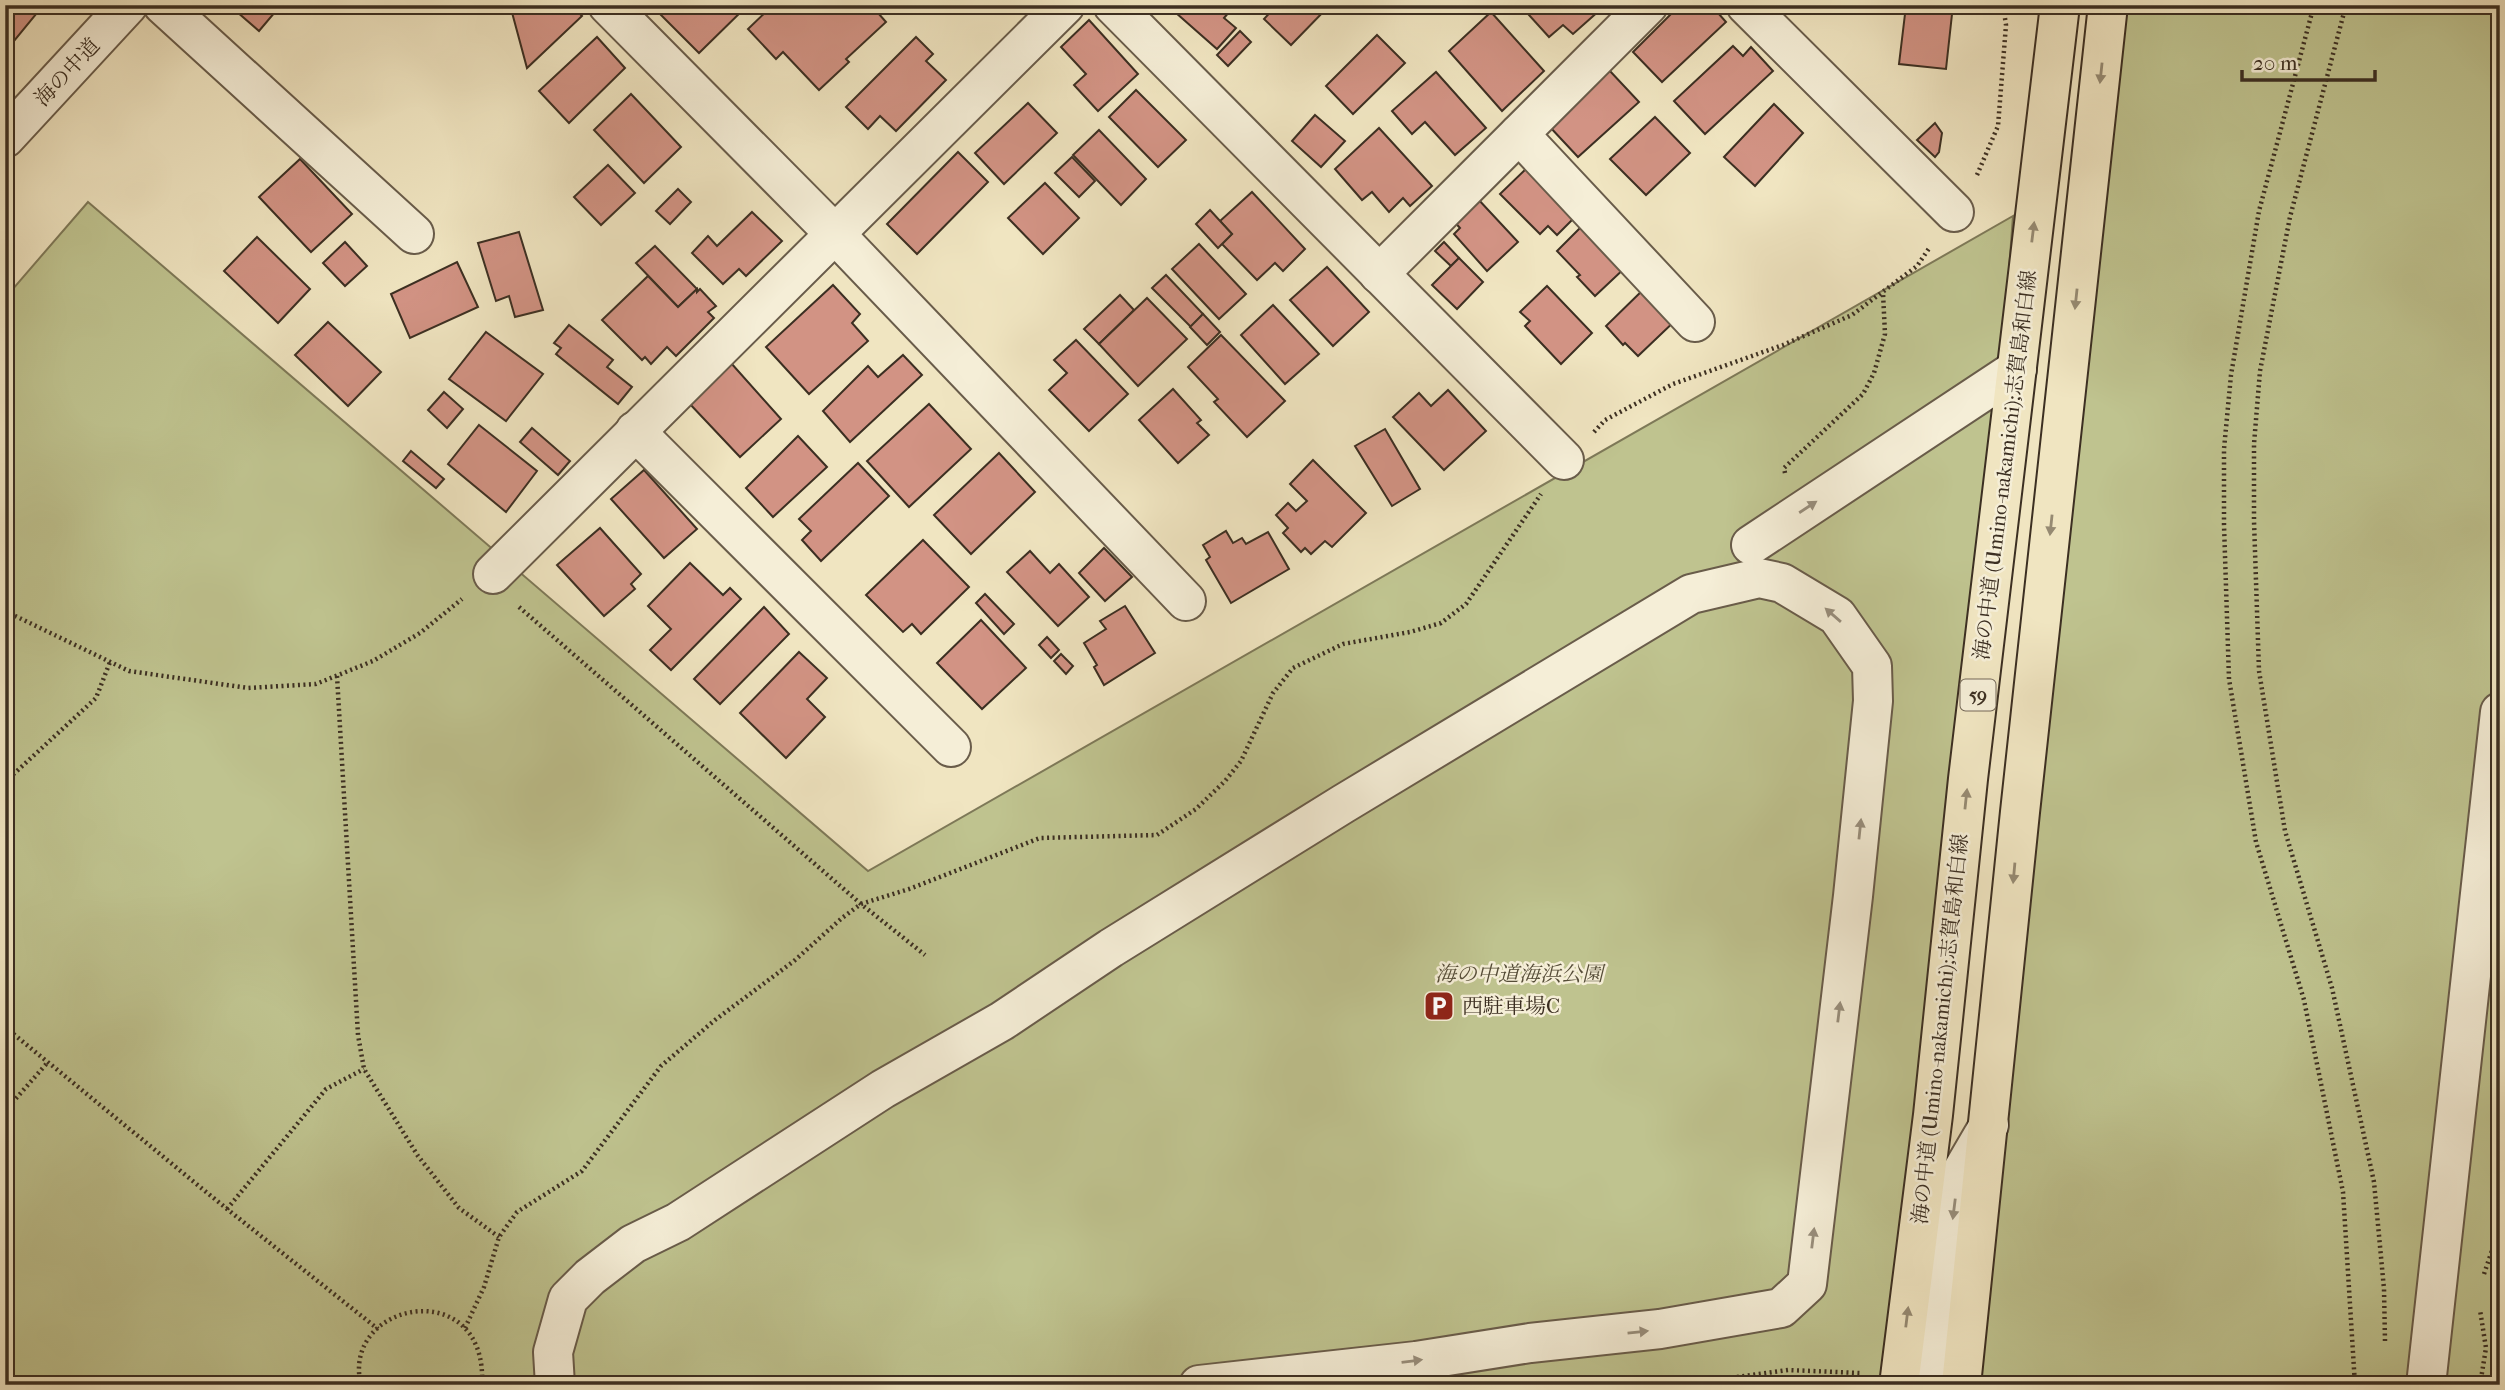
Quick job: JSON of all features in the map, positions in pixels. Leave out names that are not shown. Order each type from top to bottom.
[{"type":"main road","name":"海の中道 (Umino-nakamichi);志賀島和白線","points":[[1910,1382],[1933,1115],[1968,779],[2060,5]]},
{"type":"main road","points":[[1961,1385],[1990,1125],[2021,798],[2108,5]]},
{"type":"street","name":"海の中道","points":[[5,138],[128,5]]},
{"type":"street","points":[[163,5],[414,234]]},
{"type":"street","points":[[608,5],[834,233],[1186,601]]},
{"type":"street","points":[[494,574],[1065,5]]},
{"type":"street","points":[[1113,5],[1564,460]]},
{"type":"street","points":[[1379,274],[1648,5]]},
{"type":"street","points":[[1746,5],[1954,212]]},
{"type":"street","points":[[1519,134],[1695,322]]},
{"type":"street","points":[[555,1385],[553,1352],[568,1299],[590,1277],[633,1244],[678,1222],[883,1089],[1002,1021],[1123,941],[1690,594],[1755,561],[1791,519],[2017,369]]},
{"type":"street","points":[[635,431],[951,747]]},
{"type":"street","points":[[1199,1385],[1416,1361],[1530,1343],[1660,1329],[1781,1308],[1807,1284],[1854,883],[1873,701],[1872,666],[1837,616],[1782,583],[1755,561]]},
{"type":"street","points":[[2426,1385],[2500,712]]},
{"type":"street","points":[[1910,1382],[1958,1178],[1990,1125]]},
{"type":"path","points":[[465,1328],[484,1287],[499,1237],[517,1212],[582,1171],[661,1066],[715,1020],[794,961],[861,904],[909,889],[1040,838],[1157,835],[1196,809],[1226,781],[1241,761],[1273,693],[1293,668],[1343,644],[1410,632],[1441,623],[1466,604],[1564,460],[1605,421],[1674,384],[1783,345],[1852,315],[1917,266],[1970,189],[1998,126],[2006,25],[2003,5]]},
{"type":"path","points":[[2314,5],[2259,211],[2231,375],[2224,449],[2224,525],[2229,678],[2256,842],[2304,1000],[2343,1192],[2355,1385]]},
{"type":"path","points":[[2346,5],[2290,217],[2260,371],[2254,444],[2254,521],[2261,684],[2285,831],[2332,988],[2374,1182],[2384,1289],[2385,1344]]},
{"type":"path","points":[[1791,519],[1784,468],[1863,394],[1874,373],[1885,334],[1883,292]]},
{"type":"path","points":[[5,611],[129,671],[248,688],[316,684],[373,661],[420,633],[494,574],[514,603],[861,904],[925,955]]},
{"type":"path","points":[[5,782],[96,698],[110,662]]},
{"type":"path","points":[[337,676],[358,1035],[363,1069],[418,1156],[459,1208],[499,1237]]},
{"type":"path","points":[[5,1027],[378,1329]]},
{"type":"path","points":[[5,1111],[48,1062]]},
{"type":"path","points":[[227,1209],[326,1089],[363,1069]]},
{"type":"path","points":[[2481,1283],[2500,1227]]},
{"type":"path","points":[[2479,1307],[2486,1348],[2480,1385]]},
{"type":"path","points":[[361,1385],[361,1356],[370,1336],[386,1321],[405,1311],[426,1310],[447,1315],[465,1328],[477,1345],[483,1366],[482,1385]]},
{"type":"path","points":[[1677,1385],[1788,1370],[1878,1374],[1910,1382]]},
{"type":"green space","points":[[2124,5],[2500,5],[2500,1385],[1965,1385]]},
{"type":"green space","name":"海の中道海浜公園","points":[[88,202],[868,871],[2013,216],[2003,351],[1886,1385],[5,1385],[5,298]]},
{"type":"building","points":[[5,5],[27,5],[37,13],[5,52]]},
{"type":"building","points":[[229,5],[281,5],[259,31]]},
{"type":"building","points":[[510,5],[572,5],[582,16],[527,68]]},
{"type":"building","points":[[657,5],[748,5],[699,53],[654,8]]},
{"type":"building","points":[[773,5],[871,5],[886,22],[846,59],[849,62],[819,90],[783,52],[776,59],[748,29]]},
{"type":"building","points":[[1167,5],[1235,5],[1224,18],[1236,28],[1217,49]]},
{"type":"building","points":[[1277,5],[1330,5],[1291,45],[1264,19]]},
{"type":"building","points":[[1520,5],[1598,5],[1601,9],[1573,34],[1563,25],[1549,37]]},
{"type":"building","points":[[1680,5],[1690,12],[1698,5],[1711,5],[1726,22],[1662,82],[1633,52]]},
{"type":"building","points":[[1889,5],[1953,5],[1946,69],[1899,64],[1905,14],[1888,13]]},
{"type":"building","points":[[1491,12],[1544,71],[1502,111],[1449,51]]},
{"type":"building","points":[[1089,20],[1138,74],[1098,111],[1074,85],[1086,74],[1061,47]]},
{"type":"building","points":[[1240,31],[1251,42],[1228,66],[1217,55]]},
{"type":"building","points":[[1377,35],[1405,63],[1353,114],[1326,86]]},
{"type":"building","points":[[597,37],[625,68],[569,123],[539,91]]},
{"type":"building","points":[[916,37],[933,54],[926,61],[946,80],[896,131],[880,116],[868,129],[846,107]]},
{"type":"building","points":[[1733,46],[1743,56],[1751,47],[1773,71],[1705,134],[1674,101]]},
{"type":"building","points":[[1609,70],[1639,102],[1578,157],[1549,126]]},
{"type":"building","points":[[1436,72],[1486,128],[1455,155],[1425,122],[1412,134],[1392,111]]},
{"type":"building","points":[[1136,90],[1186,140],[1158,167],[1109,117]]},
{"type":"building","points":[[631,94],[681,147],[644,183],[594,130]]},
{"type":"building","points":[[1028,103],[1057,133],[1004,184],[975,153]]},
{"type":"building","points":[[1774,104],[1803,133],[1755,186],[1724,157]]},
{"type":"building","points":[[1315,115],[1345,141],[1321,167],[1292,141]]},
{"type":"building","points":[[1655,117],[1690,153],[1646,195],[1610,159]]},
{"type":"building","points":[[1935,123],[1942,133],[1939,152],[1935,157],[1917,140]]},
{"type":"building","points":[[1379,128],[1432,186],[1410,206],[1403,198],[1389,212],[1372,192],[1362,200],[1335,169]]},
{"type":"building","points":[[1099,130],[1146,179],[1121,205],[1073,155]]},
{"type":"building","points":[[958,152],[988,182],[917,254],[887,224]]},
{"type":"building","points":[[1072,157],[1095,181],[1079,197],[1055,173]]},
{"type":"building","points":[[300,159],[352,214],[311,252],[259,197]]},
{"type":"building","points":[[608,165],[635,193],[601,225],[574,197]]},
{"type":"building","points":[[1530,165],[1578,214],[1557,235],[1548,226],[1540,234],[1500,194]]},
{"type":"building","points":[[1045,183],[1079,218],[1043,254],[1008,218]]},
{"type":"building","points":[[678,189],[691,202],[670,224],[656,211]]},
{"type":"building","points":[[1252,192],[1305,249],[1283,271],[1275,263],[1257,280],[1222,244],[1232,234],[1220,221]]},
{"type":"building","points":[[1477,198],[1518,242],[1487,271],[1454,234],[1460,228],[1452,219]]},
{"type":"building","points":[[1210,210],[1232,234],[1218,248],[1196,224]]},
{"type":"building","points":[[752,212],[782,241],[746,276],[739,269],[723,284],[692,253],[708,236],[717,246]]},
{"type":"building","points":[[1587,221],[1628,265],[1595,296],[1557,251]]},
{"type":"building","points":[[519,232],[543,310],[515,317],[509,296],[496,301],[478,243]]},
{"type":"building","points":[[257,237],[310,289],[278,323],[224,271]]},
{"type":"building","points":[[345,242],[367,266],[345,286],[323,263]]},
{"type":"building","points":[[1444,242],[1459,258],[1451,266],[1435,251]]},
{"type":"building","points":[[1199,244],[1246,294],[1219,319],[1172,269]]},
{"type":"building","points":[[655,246],[697,289],[678,307],[636,263]]},
{"type":"building","points":[[1459,258],[1483,282],[1457,309],[1432,285]]},
{"type":"building","points":[[457,262],[478,307],[410,338],[391,294]]},
{"type":"building","points":[[1327,267],[1369,312],[1333,346],[1290,300]]},
{"type":"building","points":[[1166,275],[1203,314],[1191,327],[1152,288]]},
{"type":"building","points":[[648,276],[678,307],[697,289],[697,292],[700,289],[716,306],[708,312],[714,318],[676,356],[667,347],[651,364],[645,357],[642,360],[602,320]]},
{"type":"building","points":[[833,285],[860,314],[852,323],[868,341],[809,394],[766,347]]},
{"type":"building","points":[[1648,285],[1679,317],[1638,356],[1625,343],[1623,345],[1606,326]]},
{"type":"building","points":[[1547,286],[1592,333],[1561,364],[1525,326],[1530,321],[1520,312]]},
{"type":"building","points":[[1120,295],[1134,310],[1099,344],[1084,329]]},
{"type":"building","points":[[1147,298],[1187,339],[1138,386],[1099,344]]},
{"type":"building","points":[[1273,305],[1319,354],[1285,384],[1241,335]]},
{"type":"building","points":[[1203,314],[1220,332],[1207,345],[1190,327]]},
{"type":"building","points":[[328,322],[381,372],[348,406],[295,355]]},
{"type":"building","points":[[569,325],[613,360],[607,367],[632,387],[618,404],[556,354],[561,348],[554,343]]},
{"type":"building","points":[[486,332],[543,374],[506,421],[449,379]]},
{"type":"building","points":[[1221,335],[1285,401],[1247,437],[1214,402],[1218,399],[1188,367]]},
{"type":"building","points":[[1076,340],[1128,394],[1089,431],[1049,390],[1067,373],[1054,360]]},
{"type":"building","points":[[903,355],[922,375],[850,442],[823,411],[868,366],[878,377]]},
{"type":"building","points":[[731,363],[781,419],[740,457],[688,402]]},
{"type":"building","points":[[1173,389],[1201,420],[1197,423],[1209,435],[1178,463],[1139,420]]},
{"type":"building","points":[[1448,390],[1486,431],[1444,470],[1393,417],[1419,393],[1431,406]]},
{"type":"building","points":[[444,392],[463,409],[447,428],[428,410]]},
{"type":"building","points":[[929,404],[971,449],[909,507],[867,461]]},
{"type":"building","points":[[479,425],[537,471],[506,512],[448,464]]},
{"type":"building","points":[[532,428],[570,461],[558,475],[520,442]]},
{"type":"building","points":[[1385,429],[1420,489],[1392,506],[1355,446]]},
{"type":"building","points":[[798,436],[827,467],[773,517],[746,488]]},
{"type":"building","points":[[411,451],[444,479],[436,488],[403,461]]},
{"type":"building","points":[[999,453],[1035,492],[971,554],[934,515]]},
{"type":"building","points":[[1313,460],[1366,513],[1332,547],[1325,541],[1311,554],[1305,548],[1301,552],[1283,533],[1288,528],[1276,515],[1288,503],[1296,511],[1307,501],[1290,484]]},
{"type":"building","points":[[858,463],[889,496],[821,561],[802,540],[811,531],[799,519]]},
{"type":"building","points":[[644,470],[697,529],[664,558],[611,499]]},
{"type":"building","points":[[600,528],[641,574],[631,584],[635,589],[604,616],[557,565]]},
{"type":"building","points":[[1226,531],[1233,543],[1242,538],[1246,544],[1268,532],[1289,569],[1231,603],[1206,560],[1210,557],[1203,545]]},
{"type":"building","points":[[923,540],[969,587],[921,634],[912,624],[903,632],[866,595]]},
{"type":"building","points":[[1104,548],[1132,577],[1105,601],[1079,573]]},
{"type":"building","points":[[1030,551],[1050,573],[1059,564],[1089,597],[1058,626],[1007,572]]},
{"type":"building","points":[[690,563],[723,595],[730,588],[741,599],[671,670],[650,650],[671,629],[648,606]]},
{"type":"building","points":[[985,594],[1014,624],[1004,634],[976,603]]},
{"type":"building","points":[[1125,606],[1155,653],[1104,685],[1094,667],[1097,665],[1084,643],[1106,629],[1100,621]]},
{"type":"building","points":[[764,607],[789,634],[720,704],[694,679]]},
{"type":"building","points":[[981,620],[1026,668],[982,709],[937,663]]},
{"type":"building","points":[[1047,637],[1059,650],[1051,658],[1039,645]]},
{"type":"building","points":[[799,652],[827,678],[807,699],[825,717],[786,758],[740,713]]},
{"type":"building","points":[[1061,654],[1073,666],[1066,674],[1054,661]]},
{"type":"place","name":"西駐車場C","points":[[1439,1006]]}]
